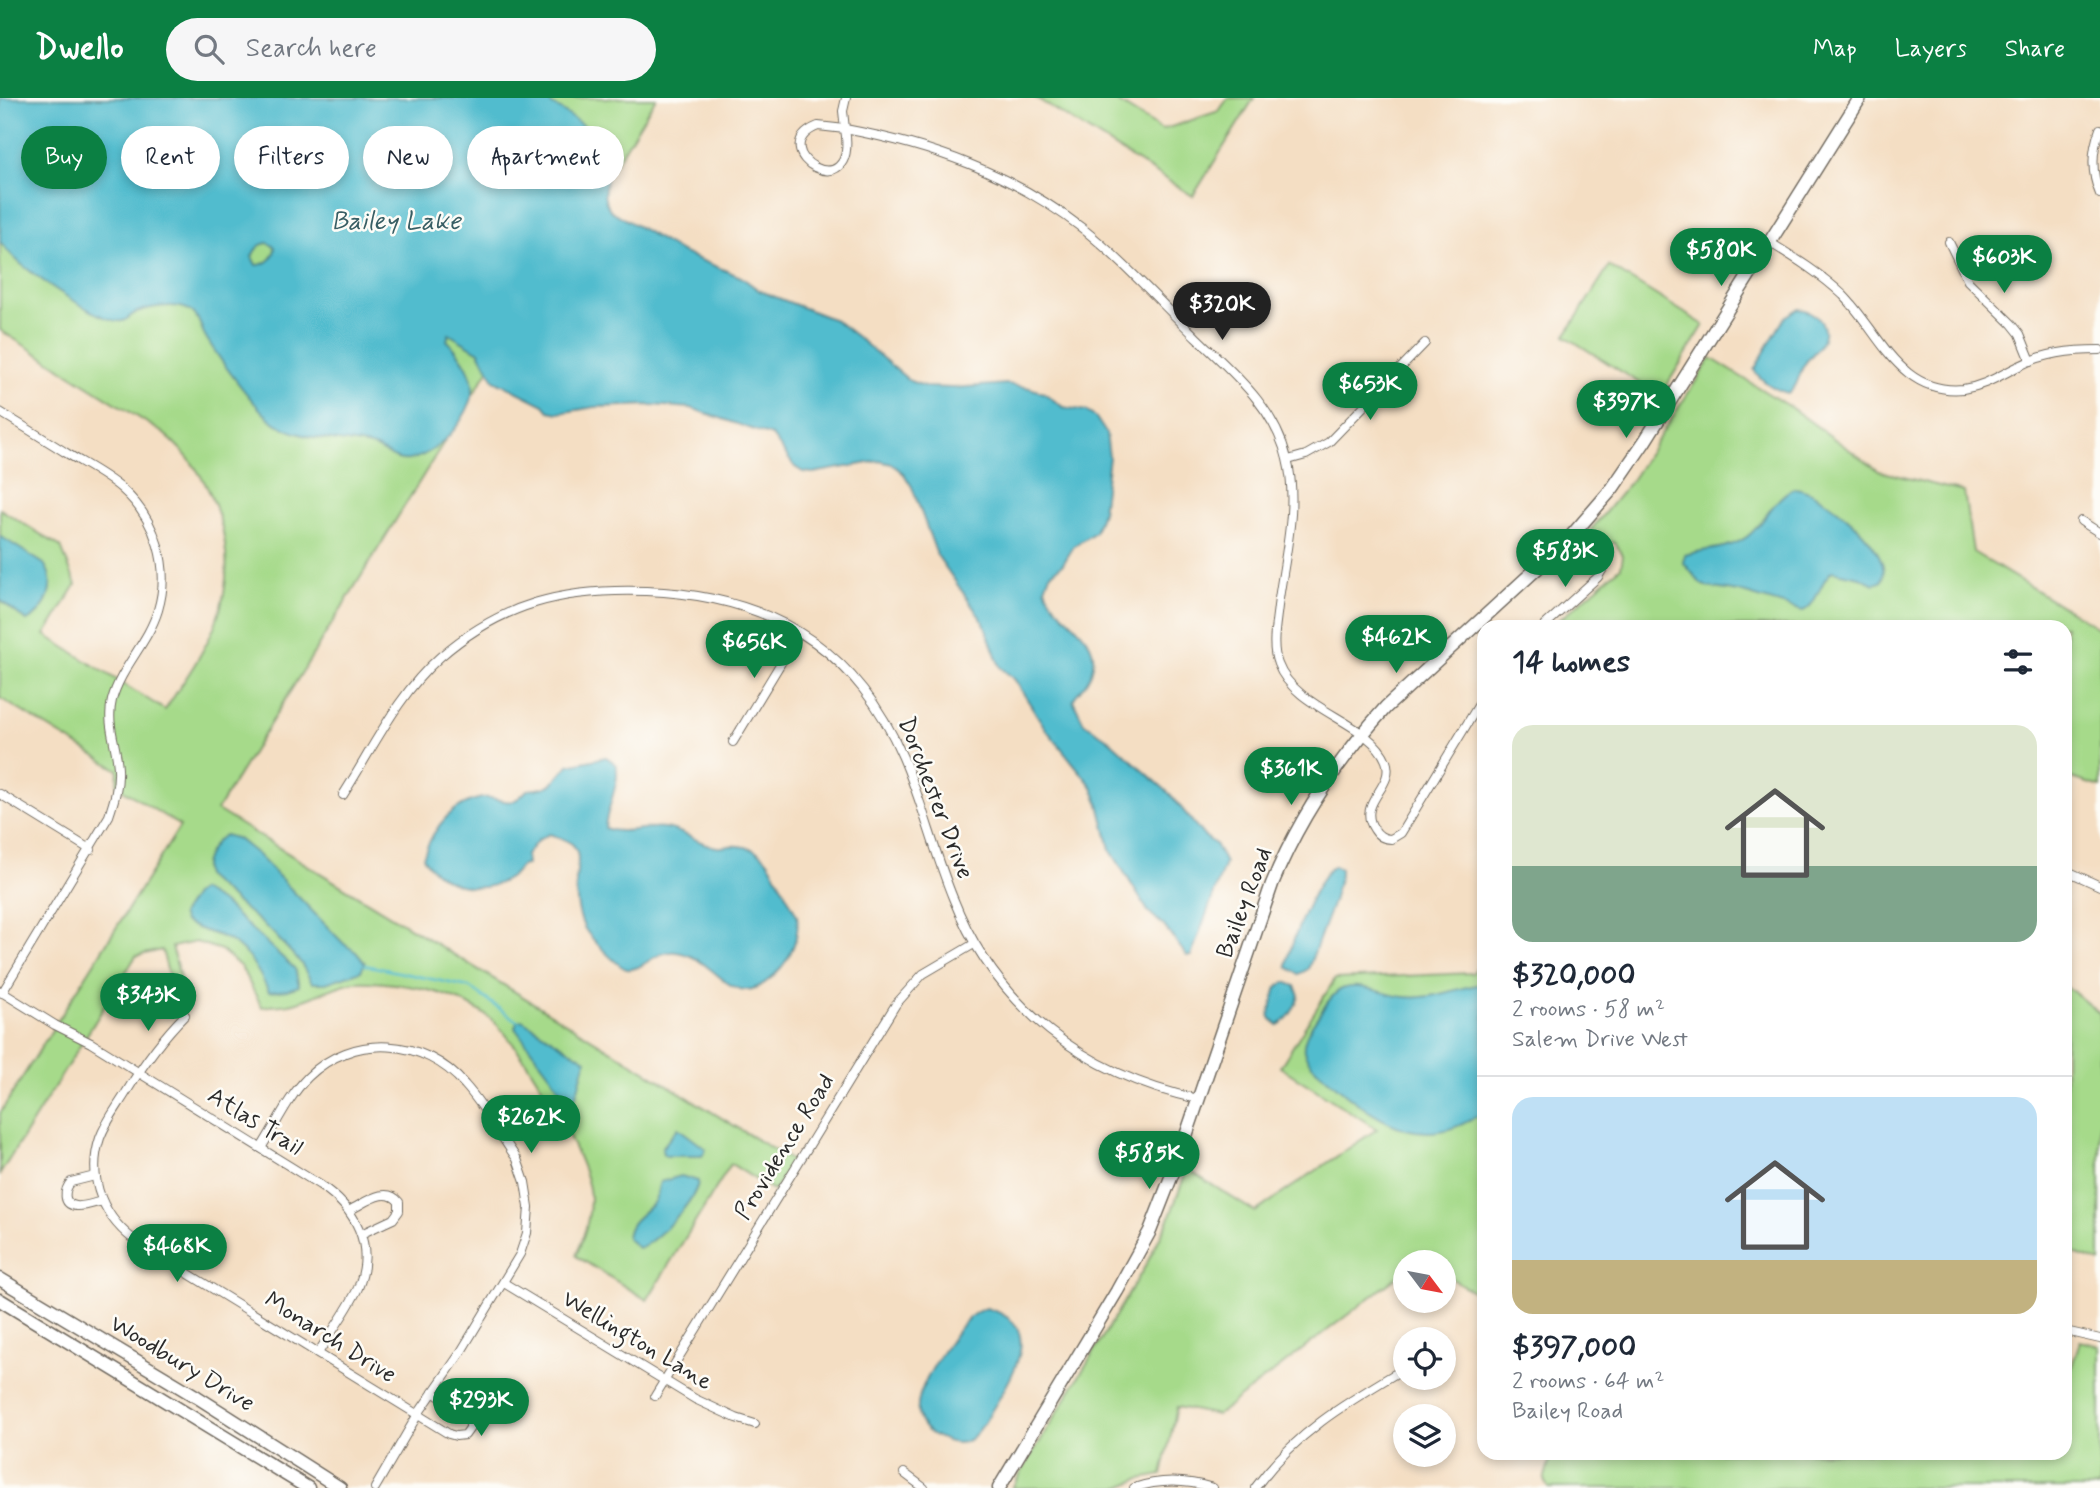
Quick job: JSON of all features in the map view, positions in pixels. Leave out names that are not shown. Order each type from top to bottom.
[{"type":"main road","name":"Bailey Road","points":[[1481,620],[1556,552],[1601,503],[1645,442],[1860,98]]},
{"type":"main road","name":"Bailey Road","points":[[999,1488],[1140,1250],[1170,1182],[1256,924],[1281,863],[1318,796],[1362,735],[1401,693],[1477,624]]},
{"type":"main road","name":"Woodbury Drive","points":[[0,1279],[206,1403],[340,1488]]},
{"type":"main road","name":"Woodbury Drive","points":[[0,1300],[308,1488]]},
{"type":"street","points":[[846,98],[843,111],[845,130],[846,151],[844,158],[835,168],[822,171],[809,166],[801,147],[803,140],[812,129],[826,126],[845,130],[900,141],[957,158],[1023,189],[1082,228],[1115,257],[1254,396],[1272,420],[1288,460],[1291,492],[1275,635],[1275,657],[1286,680],[1299,693],[1362,735],[1381,752],[1388,767],[1385,781],[1371,803],[1369,812],[1373,828],[1385,839],[1396,838],[1401,833],[1477,708]]},
{"type":"street","points":[[2100,129],[2093,160],[2100,194]]},
{"type":"street","points":[[1769,242],[1814,271],[1843,296],[1866,321],[1890,357],[1900,368],[1921,382],[1947,388],[1975,386],[2031,361],[2062,352],[2100,350]]},
{"type":"street","points":[[1949,242],[1968,281],[2020,334],[2031,361]]},
{"type":"street","points":[[1288,460],[1329,442],[1425,343]]},
{"type":"street","points":[[0,412],[120,487],[145,515],[160,551],[163,571],[159,609],[151,630],[120,679],[113,699],[110,726],[118,770],[109,816],[91,850],[1,992]]},
{"type":"street","points":[[2081,521],[2100,533]]},
{"type":"street","points":[[1551,620],[1598,578],[1605,558]]},
{"type":"street","name":"Dorchester Drive","points":[[343,795],[416,682],[438,659],[463,639],[511,611],[544,600],[585,592],[671,592],[745,606],[781,622],[824,650],[850,673],[889,725],[910,773],[952,898],[974,944],[1015,1000],[1048,1031],[1093,1062],[1163,1091],[1198,1099]]},
{"type":"street","points":[[733,742],[799,634]]},
{"type":"street","points":[[0,794],[91,850]]},
{"type":"street","points":[[2072,873],[2100,886]]},
{"type":"street","name":"Providence Road","points":[[655,1396],[896,1004],[923,974],[974,944]]},
{"type":"street","name":"Atlas Trail","points":[[1,992],[261,1148],[332,1193],[350,1210],[361,1234],[363,1266],[358,1288],[318,1353]]},
{"type":"street","name":"Monarch Drive","points":[[185,1015],[162,1039],[138,1073],[100,1139],[95,1176],[102,1201],[113,1221],[129,1237],[453,1436],[468,1432],[471,1422],[466,1413],[433,1392]]},
{"type":"street","points":[[261,1148],[298,1089],[320,1066],[358,1048],[385,1046],[411,1049],[452,1072],[466,1085],[517,1159],[523,1172],[528,1195],[527,1233],[520,1254],[375,1488]]},
{"type":"street","points":[[95,1176],[71,1182],[65,1195],[68,1202],[77,1206],[102,1201]]},
{"type":"street","points":[[350,1210],[385,1193],[393,1195],[399,1202],[399,1211],[393,1219],[361,1234]]},
{"type":"street","name":"Wellington Lane","points":[[504,1283],[712,1408],[755,1424]]},
{"type":"street","points":[[2072,1333],[2100,1339]]},
{"type":"street","points":[[1255,1488],[1283,1454],[1319,1421],[1393,1375]]},
{"type":"street","points":[[904,1473],[924,1488]]},
{"type":"street","points":[[1134,1488],[1169,1481],[1213,1488]]},
{"type":"green space","points":[[35,98],[656,98],[624,150],[624,126],[467,126],[467,189],[600,189],[217,810],[792,1161],[774,1191],[731,1164],[647,1300],[576,1256],[585,1232],[590,1206],[584,1171],[562,1123],[531,1070],[500,1028],[487,1016],[469,1005],[439,993],[370,982],[349,983],[294,1003],[262,1007],[241,967],[221,950],[196,942],[172,947],[185,997],[175,1000],[162,950],[136,956],[0,1174],[0,1113],[180,826],[117,786],[118,770],[0,698],[0,509],[61,547],[76,585],[45,635],[165,710],[193,668],[211,634],[223,596],[226,570],[225,544],[219,518],[198,472],[182,451],[163,433],[0,330],[0,155]]},
{"type":"green space","points":[[1036,98],[1111,98],[1162,130],[1219,111],[1228,98],[1254,98],[1193,196]]},
{"type":"green space","points":[[1609,266],[1704,325],[1660,396],[1565,336]]},
{"type":"green space","points":[[1711,358],[1793,409],[1879,471],[1964,492],[1973,552],[2100,629],[2100,787],[2072,778],[2072,620],[1559,620],[1621,567],[1623,555],[1615,543],[1603,540],[1590,549],[1580,543],[1630,482]]},
{"type":"green space","points":[[1477,967],[1477,1294],[1456,1281],[1456,1250],[1393,1250],[1393,1280],[1217,1415],[1177,1407],[1162,1475],[1140,1479],[1118,1488],[1012,1488],[1147,1263],[1169,1219],[1187,1169],[1255,1212],[1377,1129],[1280,1067],[1335,979],[1473,973]]},
{"type":"green space","points":[[2072,991],[2100,1014],[2100,1262],[2072,1252]]},
{"type":"green space","points":[[2080,1341],[2100,1346],[2100,1488],[1548,1488],[1544,1480],[1550,1460],[2072,1460],[2072,1366]]},
{"type":"water","name":"Bailey Lake","points":[[0,98],[549,98],[551,104],[583,126],[467,126],[467,189],[605,189],[604,195],[610,210],[681,252],[741,277],[760,291],[835,320],[910,381],[927,387],[953,388],[1007,384],[1044,393],[1063,407],[1086,411],[1096,418],[1106,433],[1109,457],[1102,512],[1095,532],[1074,546],[1063,564],[1050,574],[1045,588],[1050,599],[1091,647],[1091,673],[1073,700],[1084,723],[1108,739],[1170,794],[1203,835],[1215,844],[1225,863],[1191,956],[1187,956],[1164,926],[1148,911],[1110,849],[1099,804],[1091,785],[1045,728],[1015,680],[1000,667],[984,623],[937,555],[912,487],[904,474],[892,464],[879,461],[813,473],[803,472],[795,467],[772,436],[691,408],[652,405],[595,407],[559,413],[549,411],[544,405],[494,380],[479,352],[449,334],[447,340],[463,360],[471,376],[471,401],[462,419],[441,444],[413,459],[401,460],[370,446],[317,438],[280,426],[261,411],[236,380],[191,311],[182,307],[161,306],[135,313],[126,320],[114,320],[73,300],[19,262],[0,242]],"holes":[[[268,243],[275,247],[273,254],[263,264],[256,265],[252,257],[258,247]]]},
{"type":"water","points":[[1798,309],[1810,312],[1820,320],[1824,337],[1788,393],[1760,378],[1754,370],[1785,317]]},
{"type":"water","points":[[1794,488],[1822,499],[1855,524],[1879,555],[1884,570],[1881,582],[1874,584],[1860,577],[1832,571],[1812,603],[1803,611],[1701,584],[1683,562],[1685,555],[1725,547],[1740,541],[1754,530],[1780,498]]},
{"type":"water","points":[[0,536],[44,564],[48,571],[50,588],[45,604],[27,621],[0,600]]},
{"type":"water","points":[[606,757],[615,764],[617,777],[605,828],[620,831],[658,827],[672,829],[710,846],[740,846],[752,849],[770,864],[797,915],[798,923],[793,946],[786,961],[761,986],[748,990],[736,988],[691,956],[676,952],[661,954],[633,969],[623,967],[605,952],[585,929],[576,893],[576,849],[562,838],[549,834],[538,840],[526,855],[527,865],[521,866],[514,874],[491,886],[465,886],[453,882],[431,868],[423,857],[438,828],[461,806],[482,798],[515,800],[527,790],[552,784],[569,765]]},
{"type":"water","points":[[225,835],[238,839],[258,855],[344,944],[356,952],[365,963],[361,971],[326,983],[312,983],[301,963],[272,932],[205,876],[204,864],[209,852]]},
{"type":"water","points":[[1334,866],[1340,869],[1340,874],[1333,902],[1308,969],[1299,974],[1287,967],[1292,945],[1312,897],[1327,872]]},
{"type":"water","points":[[201,890],[223,903],[295,969],[299,986],[269,992],[255,966],[237,946],[229,940],[184,922],[181,915],[194,895]]},
{"type":"water","points":[[1285,982],[1295,986],[1299,995],[1292,1012],[1278,1025],[1269,1015],[1277,987]]},
{"type":"water","points":[[1477,985],[1477,1115],[1463,1124],[1425,1132],[1389,1123],[1354,1100],[1317,1070],[1306,1056],[1304,1046],[1309,1030],[1330,999],[1342,989],[1357,987],[1415,997]]},
{"type":"water","points":[[522,1020],[586,1060],[572,1103],[567,1102],[515,1028],[517,1021]]},
{"type":"water","points":[[678,1128],[706,1149],[702,1156],[663,1154],[662,1148]]},
{"type":"water","points":[[681,1176],[698,1181],[691,1198],[664,1230],[638,1248],[627,1238],[630,1226],[655,1201],[660,1182]]},
{"type":"water","points":[[986,1308],[1004,1315],[1015,1324],[1020,1335],[1017,1361],[1005,1389],[976,1434],[967,1441],[949,1442],[923,1426],[919,1416],[920,1394],[930,1372],[956,1333],[972,1315]]},
{"type":"waterway","points":[[365,965],[469,987],[517,1021]]}]
